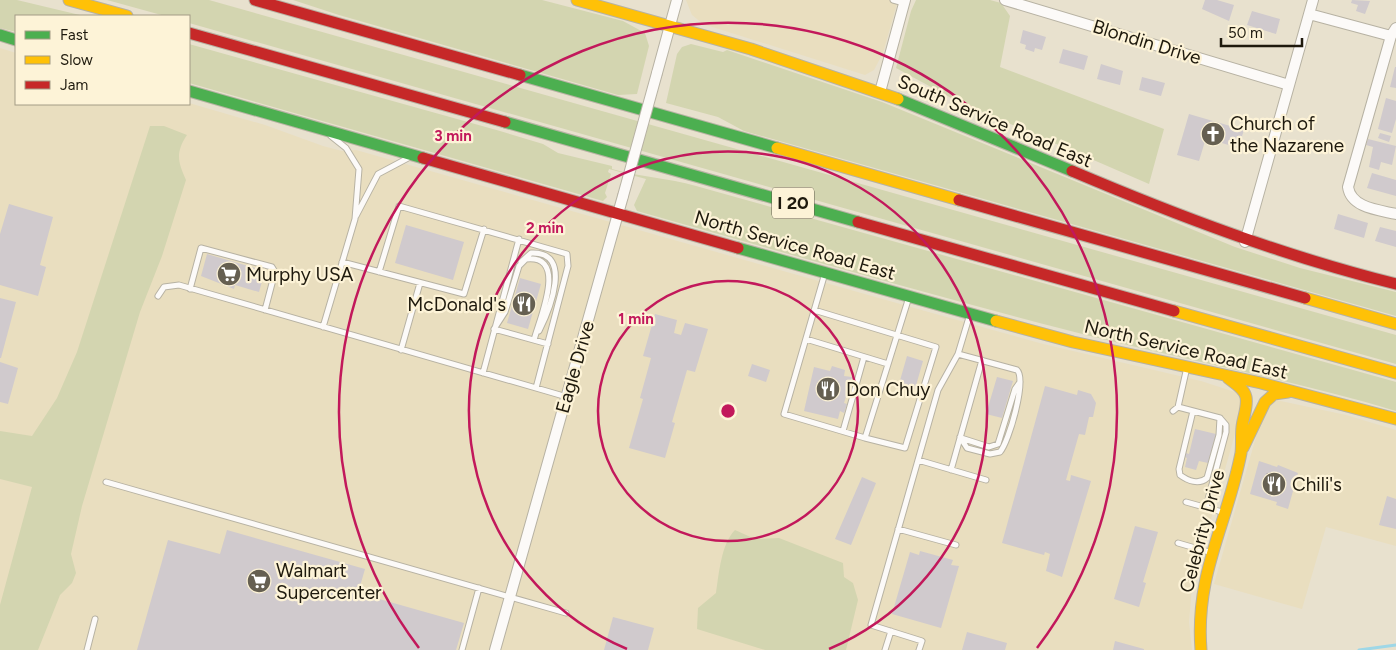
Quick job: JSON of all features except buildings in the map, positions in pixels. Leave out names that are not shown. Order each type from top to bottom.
[{"type":"main road","points":[[69,0],[123,15]]},
{"type":"main road","points":[[255,0],[1396,324]]},
{"type":"main road","name":"South Service Road East","points":[[577,0],[818,70],[880,92],[1245,242],[1330,268],[1396,284]]},
{"type":"main road","name":"I 20","points":[[190,33],[1396,373]]},
{"type":"main road","points":[[0,35],[15,40]]},
{"type":"main road","name":"North Service Road East","points":[[190,90],[323,130],[619,212],[1073,342],[1187,366],[1300,393],[1396,419]]},
{"type":"main road","points":[[1216,373],[1242,387],[1247,396],[1241,451]]},
{"type":"main road","points":[[1241,451],[1254,428],[1261,407],[1267,398],[1275,393],[1300,393]]},
{"type":"main road","name":"Celebrity Drive","points":[[1201,650],[1200,607],[1212,553],[1241,451]]},
{"type":"street","name":"Eagle Drive","points":[[495,650],[677,0]]},
{"type":"street","name":"Blondin Drive","points":[[1006,0],[1289,85]]},
{"type":"street","points":[[1245,242],[1313,0]]},
{"type":"street","points":[[880,92],[904,2]]},
{"type":"street","points":[[1309,14],[1394,32],[1348,188],[1350,195],[1358,204],[1396,214]]},
{"type":"lane","points":[[892,0],[904,2]]},
{"type":"lane","points":[[323,130],[346,148],[360,169],[355,219]]},
{"type":"lane","points":[[323,327],[355,219],[378,174],[413,155]]},
{"type":"lane","points":[[379,272],[399,206],[563,251],[569,258],[536,388]]},
{"type":"lane","points":[[342,262],[464,294],[484,229]]},
{"type":"lane","points":[[483,373],[520,239]]},
{"type":"lane","points":[[190,289],[202,248],[272,267],[275,272],[265,310]]},
{"type":"lane","points":[[494,329],[505,312],[519,266],[526,260],[537,260],[546,266],[550,279],[534,340]]},
{"type":"lane","points":[[814,310],[936,347],[904,448],[784,414],[814,310],[826,272]]},
{"type":"lane","points":[[401,350],[420,283]]},
{"type":"lane","points":[[158,296],[161,290],[169,285],[190,289],[566,397]]},
{"type":"lane","points":[[865,438],[909,296]]},
{"type":"lane","points":[[919,650],[922,640],[871,625],[938,390],[958,354],[971,314]]},
{"type":"lane","points":[[494,329],[548,344]]},
{"type":"lane","points":[[806,339],[888,364]]},
{"type":"lane","points":[[958,354],[1014,369],[1020,373],[1020,381],[1015,389],[998,444],[989,447],[960,437]]},
{"type":"lane","points":[[843,431],[864,357]]},
{"type":"lane","points":[[951,470],[982,360]]},
{"type":"lane","points":[[1173,411],[1178,407],[1187,366]]},
{"type":"lane","points":[[1178,407],[1220,418],[1225,422],[1226,432],[1206,507]]},
{"type":"lane","points":[[1194,411],[1179,469],[1180,475],[1189,480],[1200,481],[1207,478],[1219,435],[1220,418]]},
{"type":"lane","points":[[918,460],[986,480]]},
{"type":"lane","points":[[106,482],[566,613]]},
{"type":"lane","points":[[1186,502],[1223,512]]},
{"type":"lane","points":[[898,529],[956,545]]},
{"type":"lane","points":[[1178,543],[1212,553]]},
{"type":"lane","points":[[462,650],[479,588]]},
{"type":"lane","points":[[87,650],[95,619]]},
{"type":"lane","points":[[885,650],[890,631]]},
{"type":"shaded area","points":[[686,0],[898,0],[883,53],[874,70],[865,75],[703,24],[692,15]]},
{"type":"shaded area","points":[[0,48],[15,53],[15,105],[190,105],[190,103],[265,125],[323,146],[342,151],[356,150],[1043,344],[1201,381],[1240,395],[1240,416],[1192,587],[1189,622],[1192,650],[0,650]]},
{"type":"shaded area","points":[[1276,400],[1346,415],[1396,430],[1396,546],[1326,527],[1302,609],[1214,584],[1260,423],[1268,405]]},
{"type":"green space","points":[[0,0],[17,0],[80,15],[15,15],[15,32],[0,28]]},
{"type":"green space","points":[[107,0],[209,0],[1396,335],[1396,364],[190,23],[190,15],[161,15]]},
{"type":"green space","points":[[293,0],[542,0],[623,21],[645,33],[649,46],[637,94],[618,95]]},
{"type":"green space","points":[[916,0],[990,0],[1001,3],[1010,16],[1000,67],[1164,129],[1149,184],[955,100],[896,68],[911,11]]},
{"type":"green space","points":[[190,44],[500,131],[543,144],[558,153],[612,166],[612,169],[696,186],[1396,382],[1396,411],[1313,388],[1009,315],[637,211],[634,205],[646,179],[609,169],[608,172],[611,174],[605,193],[607,197],[603,201],[190,83]]},
{"type":"green space","points":[[691,44],[723,52],[727,50],[882,102],[1235,247],[1300,268],[1396,292],[1396,316],[744,131],[718,117],[666,103],[677,54],[682,47]]},
{"type":"green space","points":[[150,126],[164,126],[187,135],[179,152],[181,168],[186,180],[162,256],[140,312],[82,506],[71,554],[76,573],[72,583],[60,595],[38,650],[0,650],[0,605],[32,487],[0,479],[0,431],[32,436],[57,398],[77,352]]},
{"type":"green space","points":[[735,530],[755,539],[779,538],[843,563],[844,577],[853,583],[858,600],[846,650],[765,650],[697,629],[698,608],[716,593],[724,551],[730,536]]},
{"type":"waterway","points":[[1359,650],[1396,645]]},
{"type":"traffic: fast","points":[[0,35],[15,40]]},
{"type":"traffic: fast","points":[[520,75],[777,148]]},
{"type":"traffic: fast","points":[[190,91],[423,158]]},
{"type":"traffic: fast","points":[[898,99],[1072,171]]},
{"type":"traffic: fast","points":[[505,122],[858,222]]},
{"type":"traffic: fast","points":[[738,248],[996,321]]},
{"type":"traffic: slow","points":[[69,0],[123,15]]},
{"type":"traffic: slow","points":[[577,0],[751,49],[898,99]]},
{"type":"traffic: slow","points":[[777,148],[959,200]]},
{"type":"traffic: slow","points":[[1305,298],[1396,324]]},
{"type":"traffic: slow","points":[[1174,311],[1396,373]]},
{"type":"traffic: slow","points":[[996,321],[1073,342],[1261,383],[1396,419]]},
{"type":"traffic: slow","points":[[1201,650],[1200,622],[1207,573],[1235,479],[1241,453],[1242,427],[1246,404],[1246,397],[1243,391],[1228,378]]},
{"type":"traffic: slow","points":[[1243,448],[1265,402],[1274,394],[1288,392]]},
{"type":"traffic: jam","points":[[255,0],[520,75]]},
{"type":"traffic: jam","points":[[190,33],[505,122]]},
{"type":"traffic: jam","points":[[423,158],[738,248]]},
{"type":"traffic: jam","points":[[1072,171],[1152,204],[1272,248],[1396,284]]},
{"type":"traffic: jam","points":[[959,200],[1305,298]]},
{"type":"traffic: jam","points":[[858,222],[1174,311]]},
{"type":"place","name":"Church of the Nazarene","points":[[1213,134]]},
{"type":"place","name":"Murphy USA","points":[[229,274]]},
{"type":"place","name":"McDonald's","points":[[524,304]]},
{"type":"place","name":"Don Chuy","points":[[828,389]]},
{"type":"place","name":"Chili's","points":[[1274,484]]},
{"type":"place","name":"Walmart Supercenter","points":[[259,581]]}]
